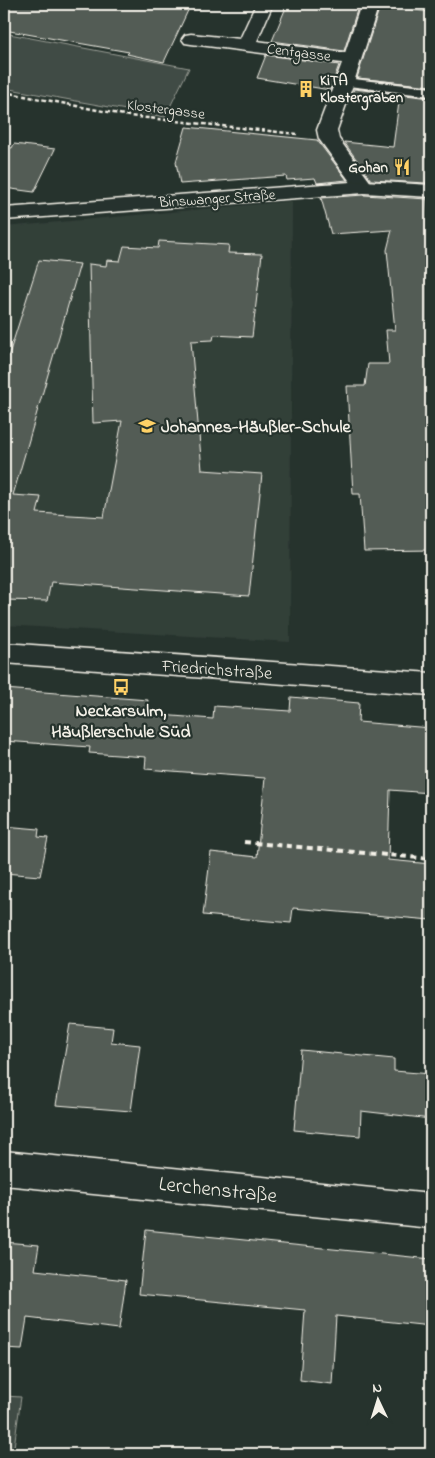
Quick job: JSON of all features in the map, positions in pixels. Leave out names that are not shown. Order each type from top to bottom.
[{"type":"street","name":"Centgasse","points":[[246,45],[264,4]]},
{"type":"street","points":[[364,187],[328,135],[327,130],[345,82],[370,4]]},
{"type":"street","name":"Centgasse","points":[[191,39],[352,59]]},
{"type":"street","name":"Binswanger Straße","points":[[4,214],[364,187],[431,191]]},
{"type":"street","name":"Friedrichstraße","points":[[4,653],[431,684]]},
{"type":"street","name":"Lerchenstraße","points":[[4,1168],[431,1211]]},
{"type":"lane","points":[[345,82],[431,92]]},
{"type":"path","name":"Klostergasse","points":[[4,92],[129,116],[279,133],[328,135]]},
{"type":"path","points":[[244,842],[431,859]]},
{"type":"shaded area","points":[[4,33],[189,68],[165,117],[4,88]]},
{"type":"shaded area","name":"Johannes-Häußler-Schule","points":[[292,201],[290,642],[4,625],[4,227]]},
{"type":"shaded area","points":[[4,1396],[21,1397],[13,1454],[4,1454]]},
{"type":"building","points":[[4,4],[191,4],[164,62],[127,54],[129,52],[4,30]]},
{"type":"building","points":[[342,4],[359,4],[344,51],[272,41],[287,5],[340,9]]},
{"type":"building","points":[[380,6],[431,12],[431,86],[357,78]]},
{"type":"building","points":[[266,55],[339,65],[330,90],[257,78]]},
{"type":"building","points":[[354,89],[431,98],[431,155],[426,183],[371,180],[344,142],[393,147],[399,102],[352,94]]},
{"type":"building","points":[[186,127],[317,140],[347,180],[317,183],[315,178],[287,180],[286,176],[180,184],[176,162]]},
{"type":"building","points":[[14,144],[55,149],[34,192],[4,188],[4,147],[12,148]]},
{"type":"building","points":[[364,195],[427,199],[431,237],[431,550],[364,551],[360,494],[353,494],[347,386],[365,386],[368,364],[389,364],[386,330],[395,330],[387,250],[392,230],[331,234],[321,198]]},
{"type":"building","points":[[159,241],[229,245],[228,253],[262,254],[252,337],[214,335],[213,340],[191,341],[202,470],[262,474],[249,596],[51,582],[47,601],[4,600],[4,370],[39,260],[80,264],[13,495],[41,497],[37,513],[104,517],[122,421],[93,423],[89,264],[106,266],[107,260],[120,261],[124,246],[158,248]]},
{"type":"building","points":[[4,689],[148,700],[146,714],[213,719],[214,706],[290,711],[291,697],[359,703],[358,722],[431,728],[431,793],[390,790],[388,860],[431,864],[431,920],[293,908],[291,923],[203,915],[211,852],[257,857],[265,778],[145,769],[146,757],[89,753],[90,747],[4,741]]},
{"type":"building","points":[[4,826],[39,829],[38,837],[48,838],[40,876],[4,873]]},
{"type":"building","points":[[70,1024],[113,1028],[111,1042],[140,1045],[131,1111],[56,1105]]},
{"type":"building","points":[[301,1050],[394,1059],[394,1071],[431,1074],[431,1119],[361,1111],[360,1136],[294,1130]]},
{"type":"building","points":[[146,1230],[431,1259],[431,1326],[336,1316],[332,1384],[300,1380],[305,1310],[139,1294]]},
{"type":"building","points":[[4,1242],[39,1245],[35,1270],[126,1280],[119,1329],[27,1318],[22,1349],[4,1348]]},
{"type":"place","name":"KiTA Klostergraben","points":[[306,89]]},
{"type":"place","name":"Gohan","points":[[402,167]]},
{"type":"place","name":"Johannes-Häußler-Schule","points":[[147,426]]},
{"type":"place","name":"Neckarsulm, Häußlerschule Süd","points":[[121,687]]}]
